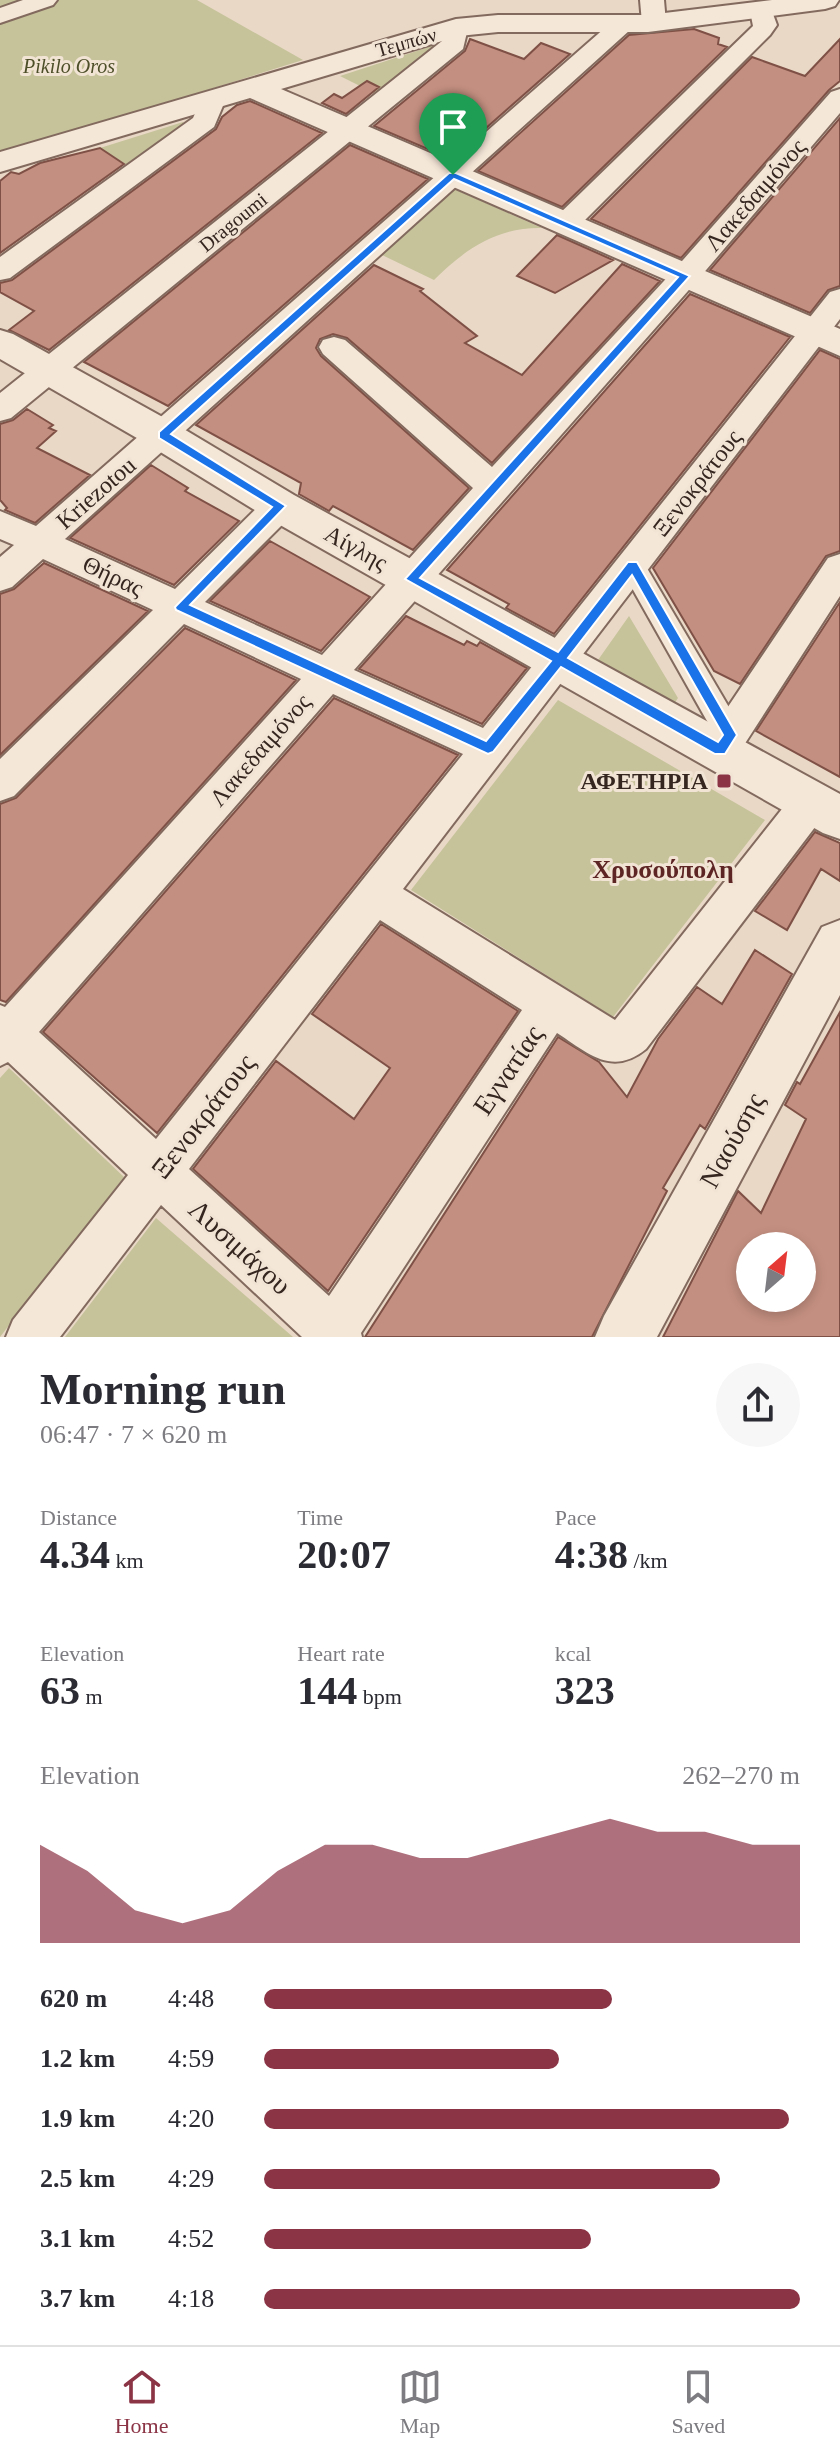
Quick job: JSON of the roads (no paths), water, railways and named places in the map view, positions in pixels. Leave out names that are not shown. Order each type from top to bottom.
[{"type":"street","points":[[0,16],[45,0]]},
{"type":"street","name":"Τεμπών","points":[[0,162],[456,28],[493,24],[622,25],[653,11],[762,11],[825,0]]},
{"type":"street","points":[[565,224],[762,30],[765,25],[762,11]]},
{"type":"street","name":"Kriezotou","points":[[0,577],[622,25]]},
{"type":"street","name":"Dragoumi","points":[[0,410],[454,44],[456,28]]},
{"type":"street","points":[[255,89],[827,338]]},
{"type":"street","name":"Λακεδαιμόνος","points":[[3,1035],[685,276],[840,97]]},
{"type":"street","points":[[0,271],[205,122],[212,101]]},
{"type":"street","name":"Ξενοκράτους","points":[[30,1337],[632,565],[827,338],[840,299]]},
{"type":"street","name":"Αίγλης","points":[[0,343],[412,579],[560,660],[725,742],[826,810]]},
{"type":"street","points":[[334,347],[493,487]]},
{"type":"street","points":[[0,784],[280,506]]},
{"type":"street","name":"Θήρας","points":[[0,524],[488,748]]},
{"type":"street","points":[[632,565],[725,742],[840,568]]},
{"type":"street","name":"Εγνατίας","points":[[334,1335],[550,1006],[607,1040],[621,1042],[826,810]]},
{"type":"street","points":[[377,895],[550,1006]]},
{"type":"street","name":"Ναούσης","points":[[625,1337],[840,944]]},
{"type":"street","name":"Λυσιμάχου","points":[[3,1035],[334,1335]]},
{"type":"place","name":"ΑΦΕΤΗΡΙΑ","points":[[724,781]]},
{"type":"district","name":"Χρυσούπολη","points":[[663,869]]},
{"type":"park label","name":"Pikilo Oros","points":[[69,66]]}]
